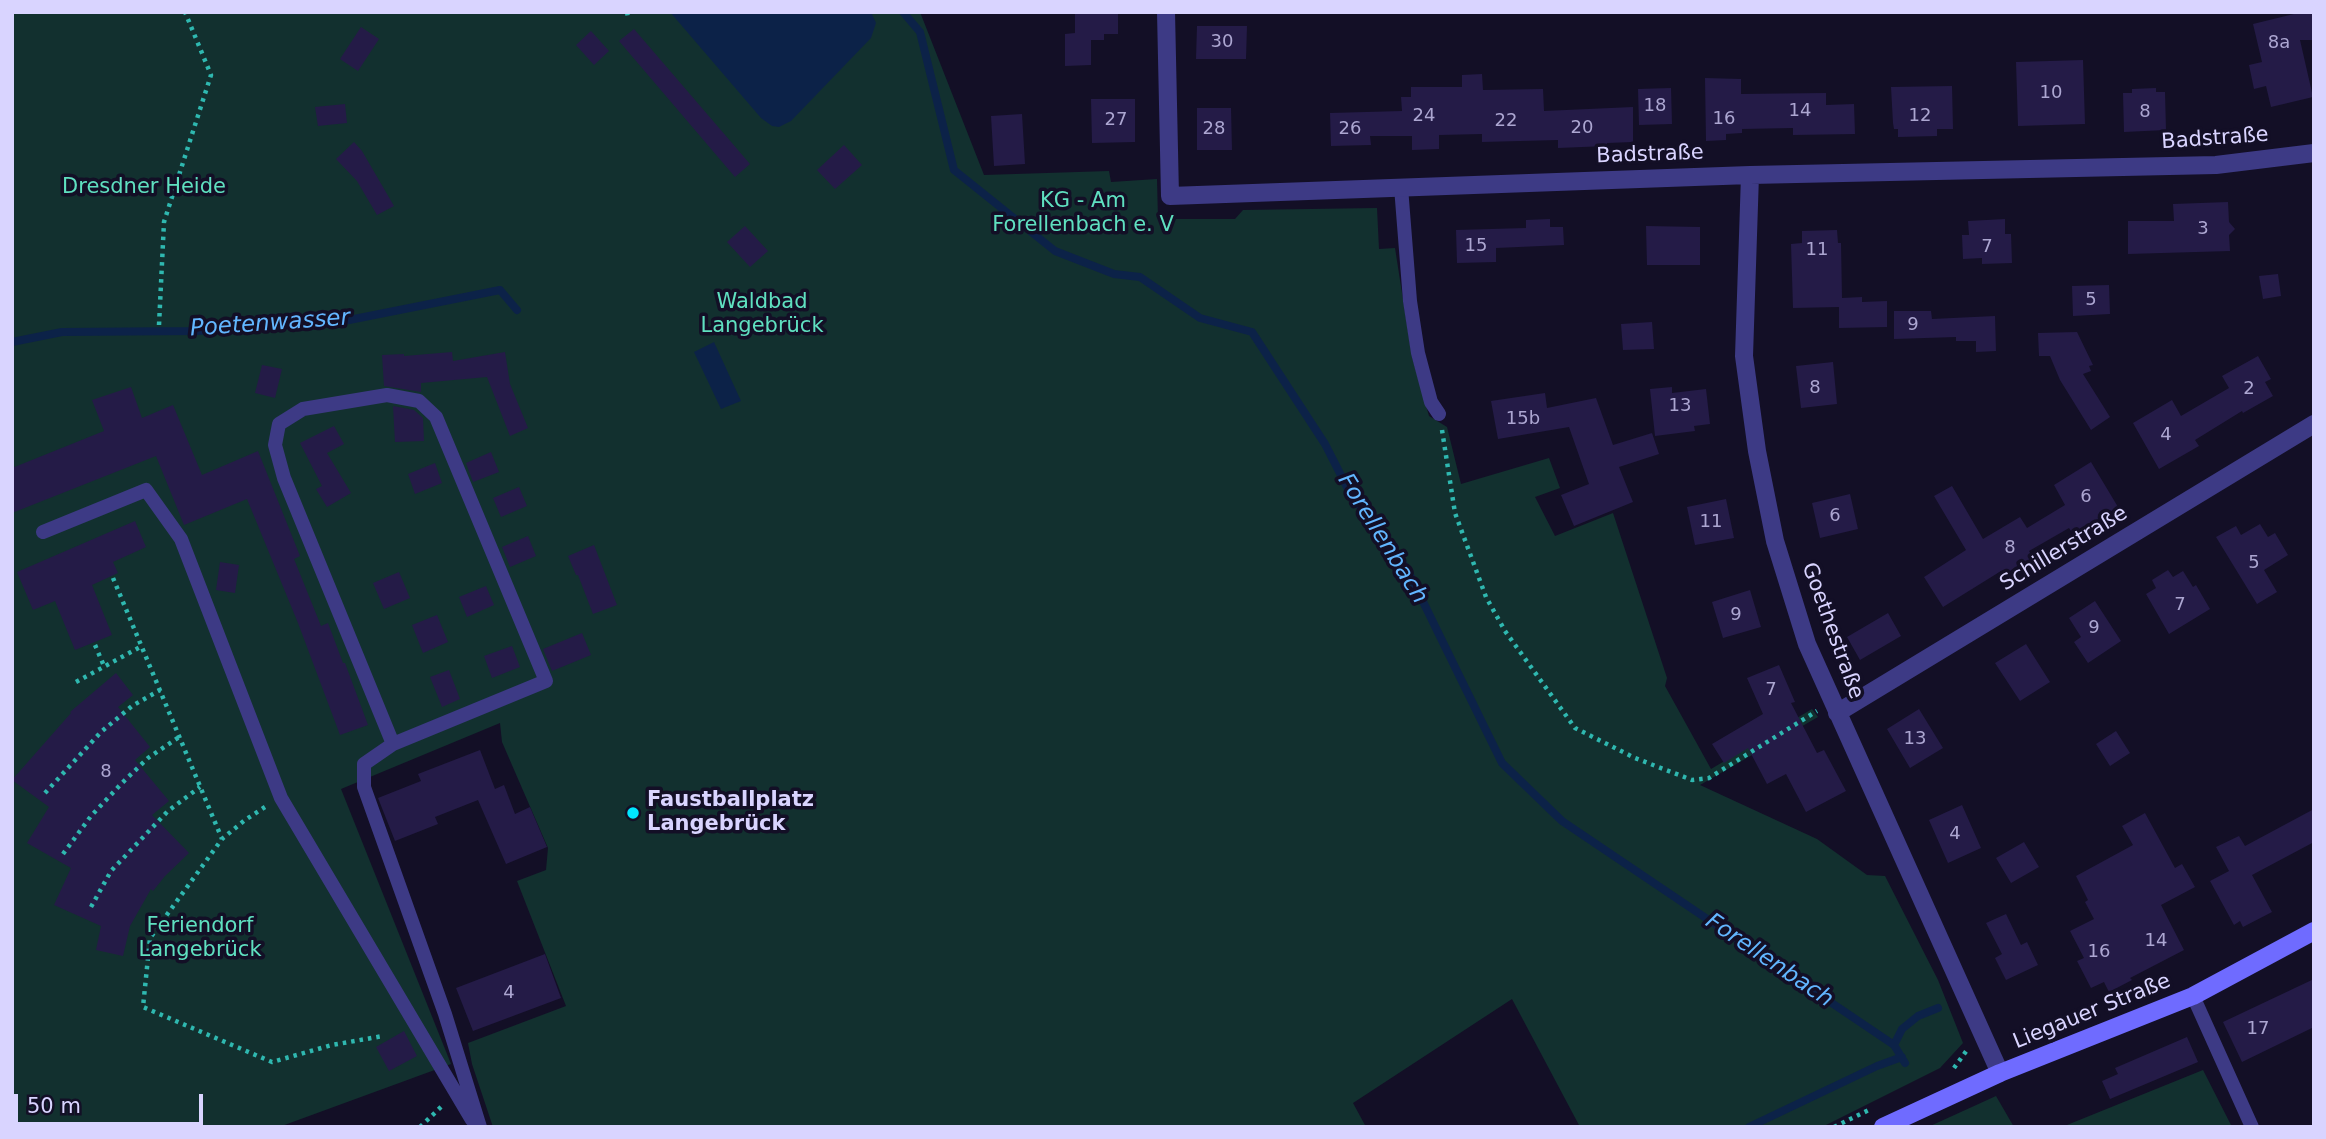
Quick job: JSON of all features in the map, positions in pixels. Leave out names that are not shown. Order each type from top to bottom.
[{"type":"main road","name":"Liegauer Straße","points":[[1883,1127],[2000,1073],[2193,996],[2314,931]]},
{"type":"street","name":"Badstraße","points":[[1166,12],[1170,196],[1750,175],[2216,165],[2314,153]]},
{"type":"street","name":"Goethestraße","points":[[1750,175],[1744,356],[1757,451],[1775,541],[1807,644],[2000,1073]]},
{"type":"street","name":"Schillerstraße","points":[[1835,707],[2314,424]]},
{"type":"lane","points":[[1401,187],[1410,301],[1418,353],[1432,402],[1439,414]]},
{"type":"lane","points":[[393,744],[284,478],[275,445],[279,424],[303,409],[387,395],[419,401],[436,417],[546,681],[393,744],[364,764],[363,787],[445,1014],[478,1127]]},
{"type":"lane","points":[[43,531],[146,490],[181,539],[281,798],[478,1127]]},
{"type":"lane","points":[[2193,996],[2252,1127]]},
{"type":"path","points":[[159,325],[164,222],[211,75],[185,12]]},
{"type":"path","points":[[1439,414],[1455,513],[1486,597],[1505,631],[1576,728],[1634,758],[1692,779],[1709,778],[1835,707]]},
{"type":"path","points":[[113,578],[222,839]]},
{"type":"path","points":[[95,645],[104,666]]},
{"type":"path","points":[[76,682],[142,646]]},
{"type":"path","points":[[45,793],[101,732],[132,706],[160,690]]},
{"type":"path","points":[[63,855],[91,816],[122,783],[148,758],[179,737]]},
{"type":"path","points":[[91,907],[111,871],[168,811],[200,787]]},
{"type":"path","points":[[281,798],[244,820],[222,839],[149,938],[143,1007],[272,1062],[332,1045],[383,1036]]},
{"type":"path","points":[[1945,1073],[1957,1067],[1980,1028]]},
{"type":"path","points":[[420,1127],[440,1110],[452,1087]]},
{"type":"path","points":[[1834,1127],[1883,1103]]},
{"type":"green space","points":[[12,12],[920,12],[984,175],[1109,171],[1111,182],[1157,179],[1158,219],[1235,219],[1243,210],[1377,208],[1379,249],[1395,248],[1412,357],[1429,416],[1447,427],[1461,484],[1549,458],[1560,488],[1535,497],[1555,536],[1613,513],[1667,678],[1665,686],[1711,769],[1812,709],[1818,717],[1700,785],[1817,839],[1867,875],[1885,876],[1938,980],[1963,1043],[1940,1068],[1822,1127],[1580,1127],[1512,999],[1353,1103],[1366,1127],[493,1127],[472,1064],[468,1043],[566,1006],[517,881],[546,870],[548,848],[502,742],[500,723],[341,789],[451,1064],[279,1127],[12,1127]]},
{"type":"green space","points":[[2203,1070],[2232,1127],[2062,1127]]},
{"type":"green space","points":[[1996,1096],[2014,1127],[1928,1127]]},
{"type":"water","points":[[670,12],[871,12],[876,23],[871,38],[791,121],[779,127],[772,126],[761,118]]},
{"type":"water","points":[[714,342],[741,401],[721,409],[694,352]]},
{"type":"building","points":[[1075,12],[1118,12],[1118,34],[1104,34],[1104,40],[1091,40],[1091,65],[1065,66],[1065,34],[1075,33]]},
{"type":"building","points":[[2302,12],[2314,12],[2314,40],[2300,40],[2313,97],[2271,107],[2266,86],[2254,89],[2249,65],[2262,62],[2253,24]]},
{"type":"building","points":[[1197,26],[1247,26],[1246,59],[1196,59]]},
{"type":"building","points":[[361,27],[379,39],[358,71],[340,59]]},
{"type":"building","points":[[634,29],[750,164],[735,177],[619,41]]},
{"type":"building","points":[[591,31],[609,51],[594,65],[576,45]]},
{"type":"building","points":[[2083,60],[2085,124],[2018,126],[2016,62]]},
{"type":"building","points":[[1482,74],[1483,90],[1543,89],[1544,111],[1633,107],[1633,142],[1558,148],[1558,140],[1482,142],[1482,134],[1439,135],[1439,149],[1412,150],[1412,136],[1370,136],[1371,145],[1331,146],[1330,113],[1402,111],[1401,97],[1411,97],[1411,87],[1462,87],[1462,75]]},
{"type":"building","points":[[1705,78],[1741,79],[1741,94],[1826,93],[1826,105],[1854,104],[1855,134],[1793,135],[1793,128],[1742,129],[1742,133],[1726,134],[1726,140],[1706,141]]},
{"type":"building","points":[[1952,86],[1953,129],[1937,129],[1937,136],[1898,137],[1898,129],[1894,129],[1893,123],[1891,87]]},
{"type":"building","points":[[1671,88],[1672,124],[1639,125],[1638,89]]},
{"type":"building","points":[[2156,88],[2156,92],[2165,92],[2166,130],[2124,132],[2123,93],[2132,93],[2132,89]]},
{"type":"building","points":[[1091,99],[1135,99],[1135,142],[1092,143]]},
{"type":"building","points":[[345,104],[347,123],[318,126],[315,107]]},
{"type":"building","points":[[1197,108],[1231,108],[1232,150],[1197,150]]},
{"type":"building","points":[[1022,114],[1025,164],[994,166],[991,116]]},
{"type":"building","points":[[354,142],[394,206],[377,215],[357,181],[336,159]]},
{"type":"building","points":[[844,145],[862,165],[835,189],[817,170]]},
{"type":"building","points":[[2228,202],[2229,222],[2235,229],[2229,235],[2230,251],[2128,254],[2128,221],[2174,221],[2173,204]]},
{"type":"building","points":[[1550,219],[1550,227],[1563,227],[1564,245],[1496,248],[1496,262],[1457,263],[1456,230],[1526,228],[1526,220]]},
{"type":"building","points":[[2005,219],[2005,234],[2011,234],[2012,263],[1982,264],[1982,258],[1963,259],[1962,235],[1969,235],[1968,221]]},
{"type":"building","points":[[745,226],[768,251],[750,267],[727,242]]},
{"type":"building","points":[[1646,226],[1700,227],[1700,265],[1647,265]]},
{"type":"building","points":[[1837,230],[1838,243],[1841,243],[1842,298],[1862,297],[1862,302],[1887,301],[1887,327],[1839,328],[1839,307],[1793,308],[1791,244],[1802,243],[1802,231]]},
{"type":"building","points":[[2278,274],[2281,296],[2263,299],[2259,276]]},
{"type":"building","points":[[2109,285],[2110,314],[2073,316],[2072,286]]},
{"type":"building","points":[[1894,311],[1931,311],[1932,319],[1995,316],[1996,351],[1976,352],[1976,341],[1956,341],[1956,337],[1894,339]]},
{"type":"building","points":[[1652,322],[1654,349],[1623,350],[1621,324]]},
{"type":"building","points":[[2077,332],[2093,365],[2089,366],[2091,371],[2083,374],[2110,417],[2091,430],[2060,380],[2050,356],[2039,356],[2038,333]]},
{"type":"building","points":[[452,352],[453,361],[505,352],[510,384],[528,428],[510,436],[487,377],[421,383],[421,392],[384,386],[382,355]]},
{"type":"building","points":[[2258,356],[2271,379],[2265,382],[2273,396],[2243,413],[2242,411],[2195,440],[2199,446],[2159,469],[2133,423],[2172,400],[2181,416],[2229,388],[2222,376]]},
{"type":"building","points":[[1833,362],[1837,404],[1801,408],[1796,366]]},
{"type":"building","points":[[262,365],[282,369],[275,398],[255,393]]},
{"type":"building","points":[[131,387],[142,418],[173,405],[202,475],[258,451],[300,556],[294,559],[321,626],[328,623],[368,725],[340,735],[247,499],[184,525],[156,456],[12,513],[12,468],[104,431],[92,400]]},
{"type":"building","points":[[1672,387],[1672,393],[1706,389],[1710,424],[1694,426],[1695,431],[1655,436],[1650,389]]},
{"type":"building","points":[[1545,393],[1547,408],[1596,398],[1613,445],[1652,433],[1659,454],[1619,467],[1633,502],[1574,526],[1561,495],[1589,484],[1569,427],[1498,439],[1491,401]]},
{"type":"building","points":[[393,406],[414,410],[423,418],[424,441],[395,442]]},
{"type":"building","points":[[334,426],[344,444],[327,453],[351,493],[327,507],[316,489],[322,486],[300,443]]},
{"type":"building","points":[[491,452],[499,472],[473,482],[466,463]]},
{"type":"building","points":[[2091,462],[2118,507],[2073,534],[2069,528],[2029,551],[2033,558],[2003,575],[2001,571],[1943,607],[1924,577],[1966,550],[1934,496],[1952,486],[1983,539],[2020,517],[2027,528],[2065,505],[2054,485]]},
{"type":"building","points":[[435,463],[442,483],[415,494],[408,474]]},
{"type":"building","points":[[519,487],[527,506],[501,517],[493,498]]},
{"type":"building","points":[[1850,494],[1858,529],[1820,538],[1812,503]]},
{"type":"building","points":[[1726,499],[1734,538],[1695,545],[1687,507]]},
{"type":"building","points":[[135,521],[146,547],[113,562],[118,573],[92,585],[112,635],[75,650],[55,601],[33,610],[17,572]]},
{"type":"building","points":[[2260,524],[2268,537],[2275,533],[2288,555],[2264,570],[2277,592],[2257,604],[2216,537],[2236,526],[2241,535]]},
{"type":"building","points":[[528,536],[536,556],[510,567],[502,547]]},
{"type":"building","points":[[594,545],[617,605],[593,614],[568,556]]},
{"type":"building","points":[[220,562],[239,565],[235,593],[216,590]]},
{"type":"building","points":[[2168,570],[2173,577],[2183,571],[2193,587],[2196,585],[2210,609],[2169,634],[2146,594],[2156,588],[2152,580]]},
{"type":"building","points":[[399,572],[410,598],[384,609],[373,583]]},
{"type":"building","points":[[486,586],[494,605],[467,617],[459,597]]},
{"type":"building","points":[[1750,590],[1761,627],[1723,638],[1712,602]]},
{"type":"building","points":[[2095,601],[2121,641],[2088,663],[2074,642],[2081,637],[2069,618]]},
{"type":"building","points":[[1888,613],[1901,636],[1860,660],[1847,637]]},
{"type":"building","points":[[437,615],[448,642],[423,653],[412,625]]},
{"type":"building","points":[[582,633],[591,655],[552,671],[543,649]]},
{"type":"building","points":[[2026,644],[2050,682],[2020,701],[1995,663]]},
{"type":"building","points":[[512,646],[520,667],[492,678],[484,656]]},
{"type":"building","points":[[1779,665],[1795,702],[1791,703],[1817,753],[1824,750],[1846,791],[1806,812],[1786,774],[1767,784],[1748,748],[1724,763],[1712,744],[1763,714],[1747,678]]},
{"type":"building","points":[[449,670],[460,699],[442,707],[430,677]]},
{"type":"building","points":[[116,673],[133,695],[118,707],[150,747],[135,760],[169,801],[152,815],[189,853],[153,891],[151,889],[130,926],[123,956],[96,950],[101,926],[54,905],[71,868],[27,843],[49,807],[12,780],[70,712]]},
{"type":"building","points":[[1919,709],[1943,748],[1910,768],[1887,729]]},
{"type":"building","points":[[2116,731],[2130,753],[2110,766],[2096,744]]},
{"type":"building","points":[[480,750],[495,789],[504,785],[515,814],[530,807],[547,847],[506,864],[478,800],[435,817],[438,824],[395,841],[378,798],[421,781],[418,774]]},
{"type":"building","points":[[1962,805],[1981,848],[1948,863],[1929,820]]},
{"type":"building","points":[[2314,809],[2314,842],[2252,875],[2272,912],[2243,927],[2240,921],[2234,925],[2210,881],[2229,871],[2216,847],[2239,836],[2245,846]]},
{"type":"building","points":[[2145,813],[2175,868],[2182,864],[2195,887],[2161,905],[2184,950],[2109,992],[2104,982],[2091,988],[2077,961],[2084,958],[2070,931],[2094,919],[2076,876],[2133,845],[2122,826]]},
{"type":"building","points":[[2024,842],[2039,867],[2011,883],[1996,858]]},
{"type":"building","points":[[2006,914],[2021,945],[2027,942],[2038,965],[2006,980],[1995,958],[2002,954],[1986,923]]},
{"type":"building","points":[[545,954],[561,998],[473,1031],[456,988]]},
{"type":"building","points":[[2314,979],[2314,1027],[2242,1062],[2223,1022]]},
{"type":"building","points":[[404,1031],[417,1056],[389,1071],[376,1047]]},
{"type":"building","points":[[2187,1037],[2198,1062],[2110,1099],[2102,1081],[2118,1074],[2115,1068]]},
{"type":"waterway","name":"Forellenbach","points":[[903,12],[920,32],[954,170],[1055,251],[1114,274],[1140,277],[1200,318],[1252,332],[1325,444],[1350,493],[1408,571],[1502,763],[1562,821],[1894,1045],[1905,1063]]},
{"type":"waterway","name":"Poetenwasser","points":[[12,342],[62,332],[197,331],[339,322],[500,290],[517,310]]},
{"type":"waterway","points":[[1894,1045],[1902,1029],[1918,1016],[1938,1008]]},
{"type":"waterway","points":[[1749,1127],[1877,1066],[1902,1057]]},
{"type":"place","name":"Faustballplatz Langebrück","points":[[633,813]]},
{"type":"park label","name":"Dresdner Heide","points":[[144,188]]},
{"type":"park label","name":"KG - Am Forellenbach e. V","points":[[1083,214]]},
{"type":"park label","name":"Waldbad Langebrück","points":[[762,315]]},
{"type":"park label","name":"Feriendorf Langebrück","points":[[200,939]]}]
